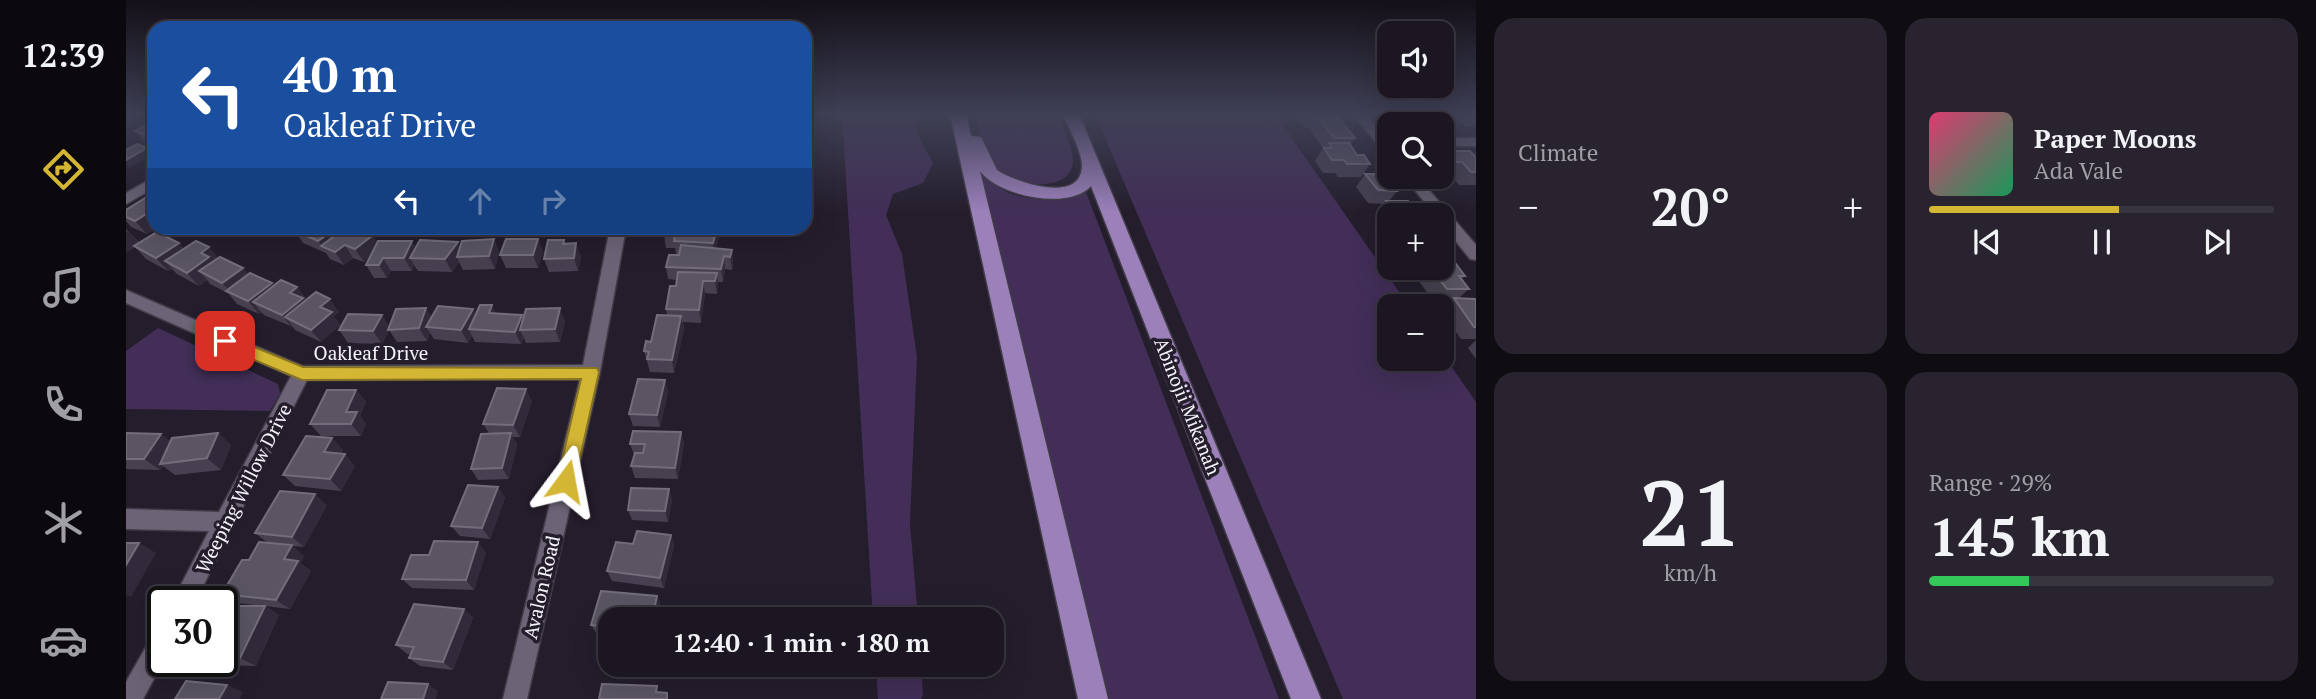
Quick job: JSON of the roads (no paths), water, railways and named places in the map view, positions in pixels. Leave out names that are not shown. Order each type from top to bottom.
[{"type":"main road","points":[[966,147],[1093,699]]},
{"type":"main road","points":[[977,147],[982,163],[990,173],[1012,186],[1052,193],[1083,185],[1089,177],[1091,163]]},
{"type":"main road","name":"Abinojii Mikanah","points":[[1084,147],[1306,699]]},
{"type":"street","points":[[126,199],[147,186]]},
{"type":"street","points":[[1421,189],[1476,255]]},
{"type":"street","name":"Avalon Road","points":[[515,699],[591,372],[617,235]]},
{"type":"street","name":"Oakleaf Drive","points":[[126,296],[302,373],[591,372]]},
{"type":"street","name":"Weeping Willow Drive","points":[[192,586],[302,373]]},
{"type":"street","points":[[126,519],[226,522]]},
{"type":"street","points":[[131,699],[147,669]]}]
